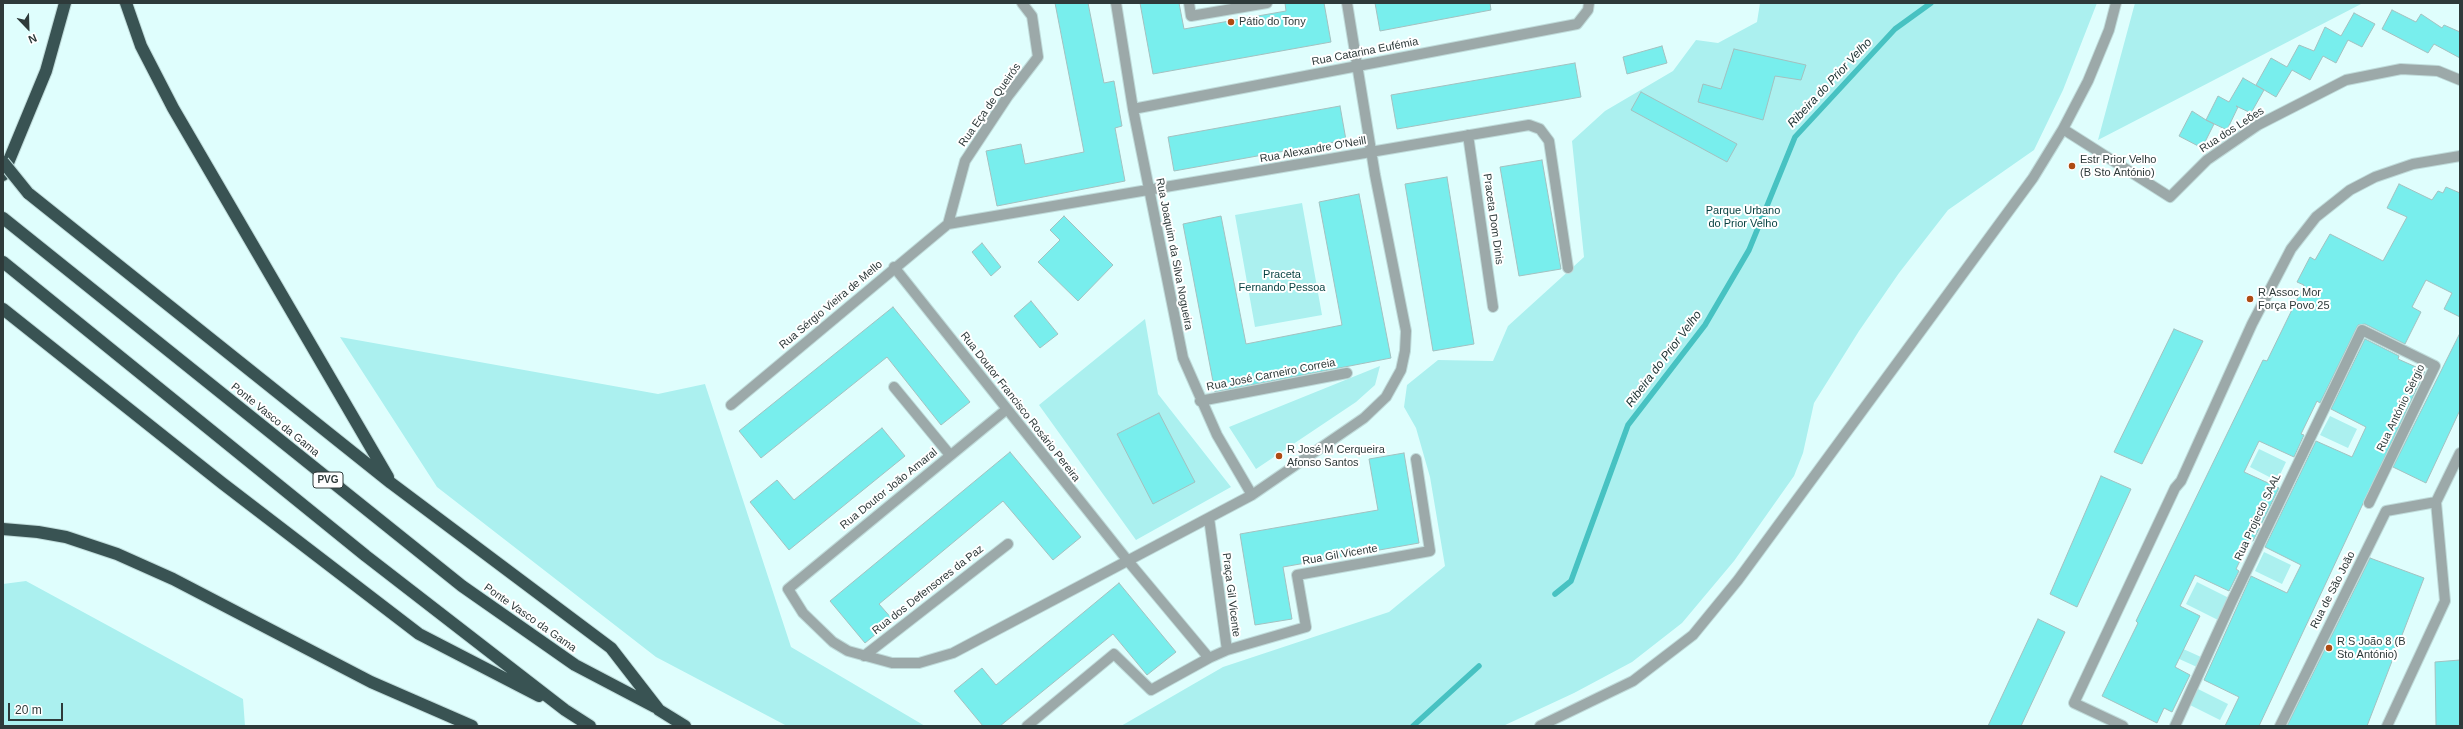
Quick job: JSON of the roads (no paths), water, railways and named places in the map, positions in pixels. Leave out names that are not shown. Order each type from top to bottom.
[{"type":"highway","points":[[65,3],[46,71],[3,174],[391,483],[611,648],[659,710]]},
{"type":"highway","points":[[126,3],[141,46],[173,108],[391,483]]},
{"type":"highway","points":[[3,162],[28,193]]},
{"type":"highway","name":"Ponte Vasco da Gama","points":[[3,218],[462,586],[575,665],[659,710],[685,726]]},
{"type":"highway","points":[[3,262],[256,468],[565,710]]},
{"type":"highway","points":[[3,309],[222,483],[419,634],[565,710],[590,726]]},
{"type":"highway","points":[[3,529],[66,537],[118,554],[173,579],[371,682],[472,726]]},
{"type":"street","name":"Rua Eça de Queirós","points":[[948,224],[966,161],[1008,96],[1038,57],[1032,16],[1022,3]]},
{"type":"street","name":"Rua Joaquim da Silva Nogueira","points":[[1116,3],[1149,190],[1183,358],[1200,401],[1217,435],[1252,495]]},
{"type":"street","points":[[1188,3],[1191,16],[1267,3]]},
{"type":"street","points":[[864,656],[906,664],[941,658],[1252,495],[1377,408],[1396,383],[1401,370],[1405,351],[1406,331],[1372,152],[1347,3]]},
{"type":"street","name":"Rua Catarina Eufémia","points":[[1134,108],[1577,24],[1588,10],[1589,3]]},
{"type":"street","points":[[1540,726],[1633,681],[1693,635],[1738,580],[2033,178],[2063,129],[2088,81],[2109,30],[2116,3]]},
{"type":"street","name":"Rua dos Leões","points":[[2063,129],[2170,197],[2207,160],[2258,125],[2346,80],[2401,69],[2438,71],[2460,80]]},
{"type":"street","name":"Rua Alexandre O'Neill","points":[[948,224],[1529,125],[1535,126],[1544,132],[1551,147],[1568,268]]},
{"type":"street","name":"Praceta Dom Dinis","points":[[1468,135],[1493,307]]},
{"type":"street","points":[[2124,726],[2074,703],[2175,488],[2181,481],[2252,324],[2295,243],[2316,217],[2350,190],[2375,177],[2407,166],[2460,156]]},
{"type":"street","name":"Rua Sérgio Vieira de Mello","points":[[731,405],[894,267],[948,224]]},
{"type":"street","name":"Rua Doutor Francisco Rosário Pereira","points":[[894,267],[1128,561]]},
{"type":"street","name":"Rua Projecto SAAL","points":[[2175,726],[2234,596],[2362,330],[2372,335]]},
{"type":"street","name":"Rua António Sérgio","points":[[2369,503],[2435,366],[2372,335]]},
{"type":"street","name":"Rua José Carneiro Correia","points":[[1200,401],[1347,373]]},
{"type":"street","points":[[894,387],[950,455]]},
{"type":"street","name":"Rua Doutor João Amaral","points":[[864,656],[848,651],[819,631],[803,613],[788,589],[1007,409]]},
{"type":"street","points":[[2387,726],[2445,601],[2436,502],[2460,453]]},
{"type":"street","name":"Rua Gil Vicente","points":[[1227,650],[1306,627],[1297,575],[1430,551],[1416,459]]},
{"type":"street","name":"Rua de São João","points":[[2280,726],[2386,511],[2436,502]]},
{"type":"street","name":"Praça Gil Vicente","points":[[1209,518],[1227,650],[1210,658]]},
{"type":"street","name":"Rua dos Defensores da Paz","points":[[864,656],[1008,544]]},
{"type":"street","points":[[1027,726],[1114,654],[1151,690],[1210,658],[1128,561]]},
{"type":"waterway","name":"Ribeira do Prior Velho","points":[[1555,594],[1571,581],[1628,425],[1705,325],[1749,250],[1795,137],[1895,29],[1931,3]]},
{"type":"waterway","name":"Ribeira do Prior Velho","points":[[1413,726],[1479,666]]},
{"type":"place","name":"Pátio do Tony","points":[[1231,22]]},
{"type":"place","name":"Estr Prior Velho (B Sto António)","points":[[2072,166]]},
{"type":"place","name":"R Assoc Mor Força Povo 25","points":[[2250,299]]},
{"type":"place","name":"R José M Cerqueira Afonso Santos","points":[[1279,456]]},
{"type":"place","name":"R S João 8 (B Sto António)","points":[[2329,648]]},
{"type":"park label","name":"Parque Urbano do Prior Velho","points":[[1743,217]]},
{"type":"park label","name":"Praceta Fernando Pessoa","points":[[1282,281]]}]
